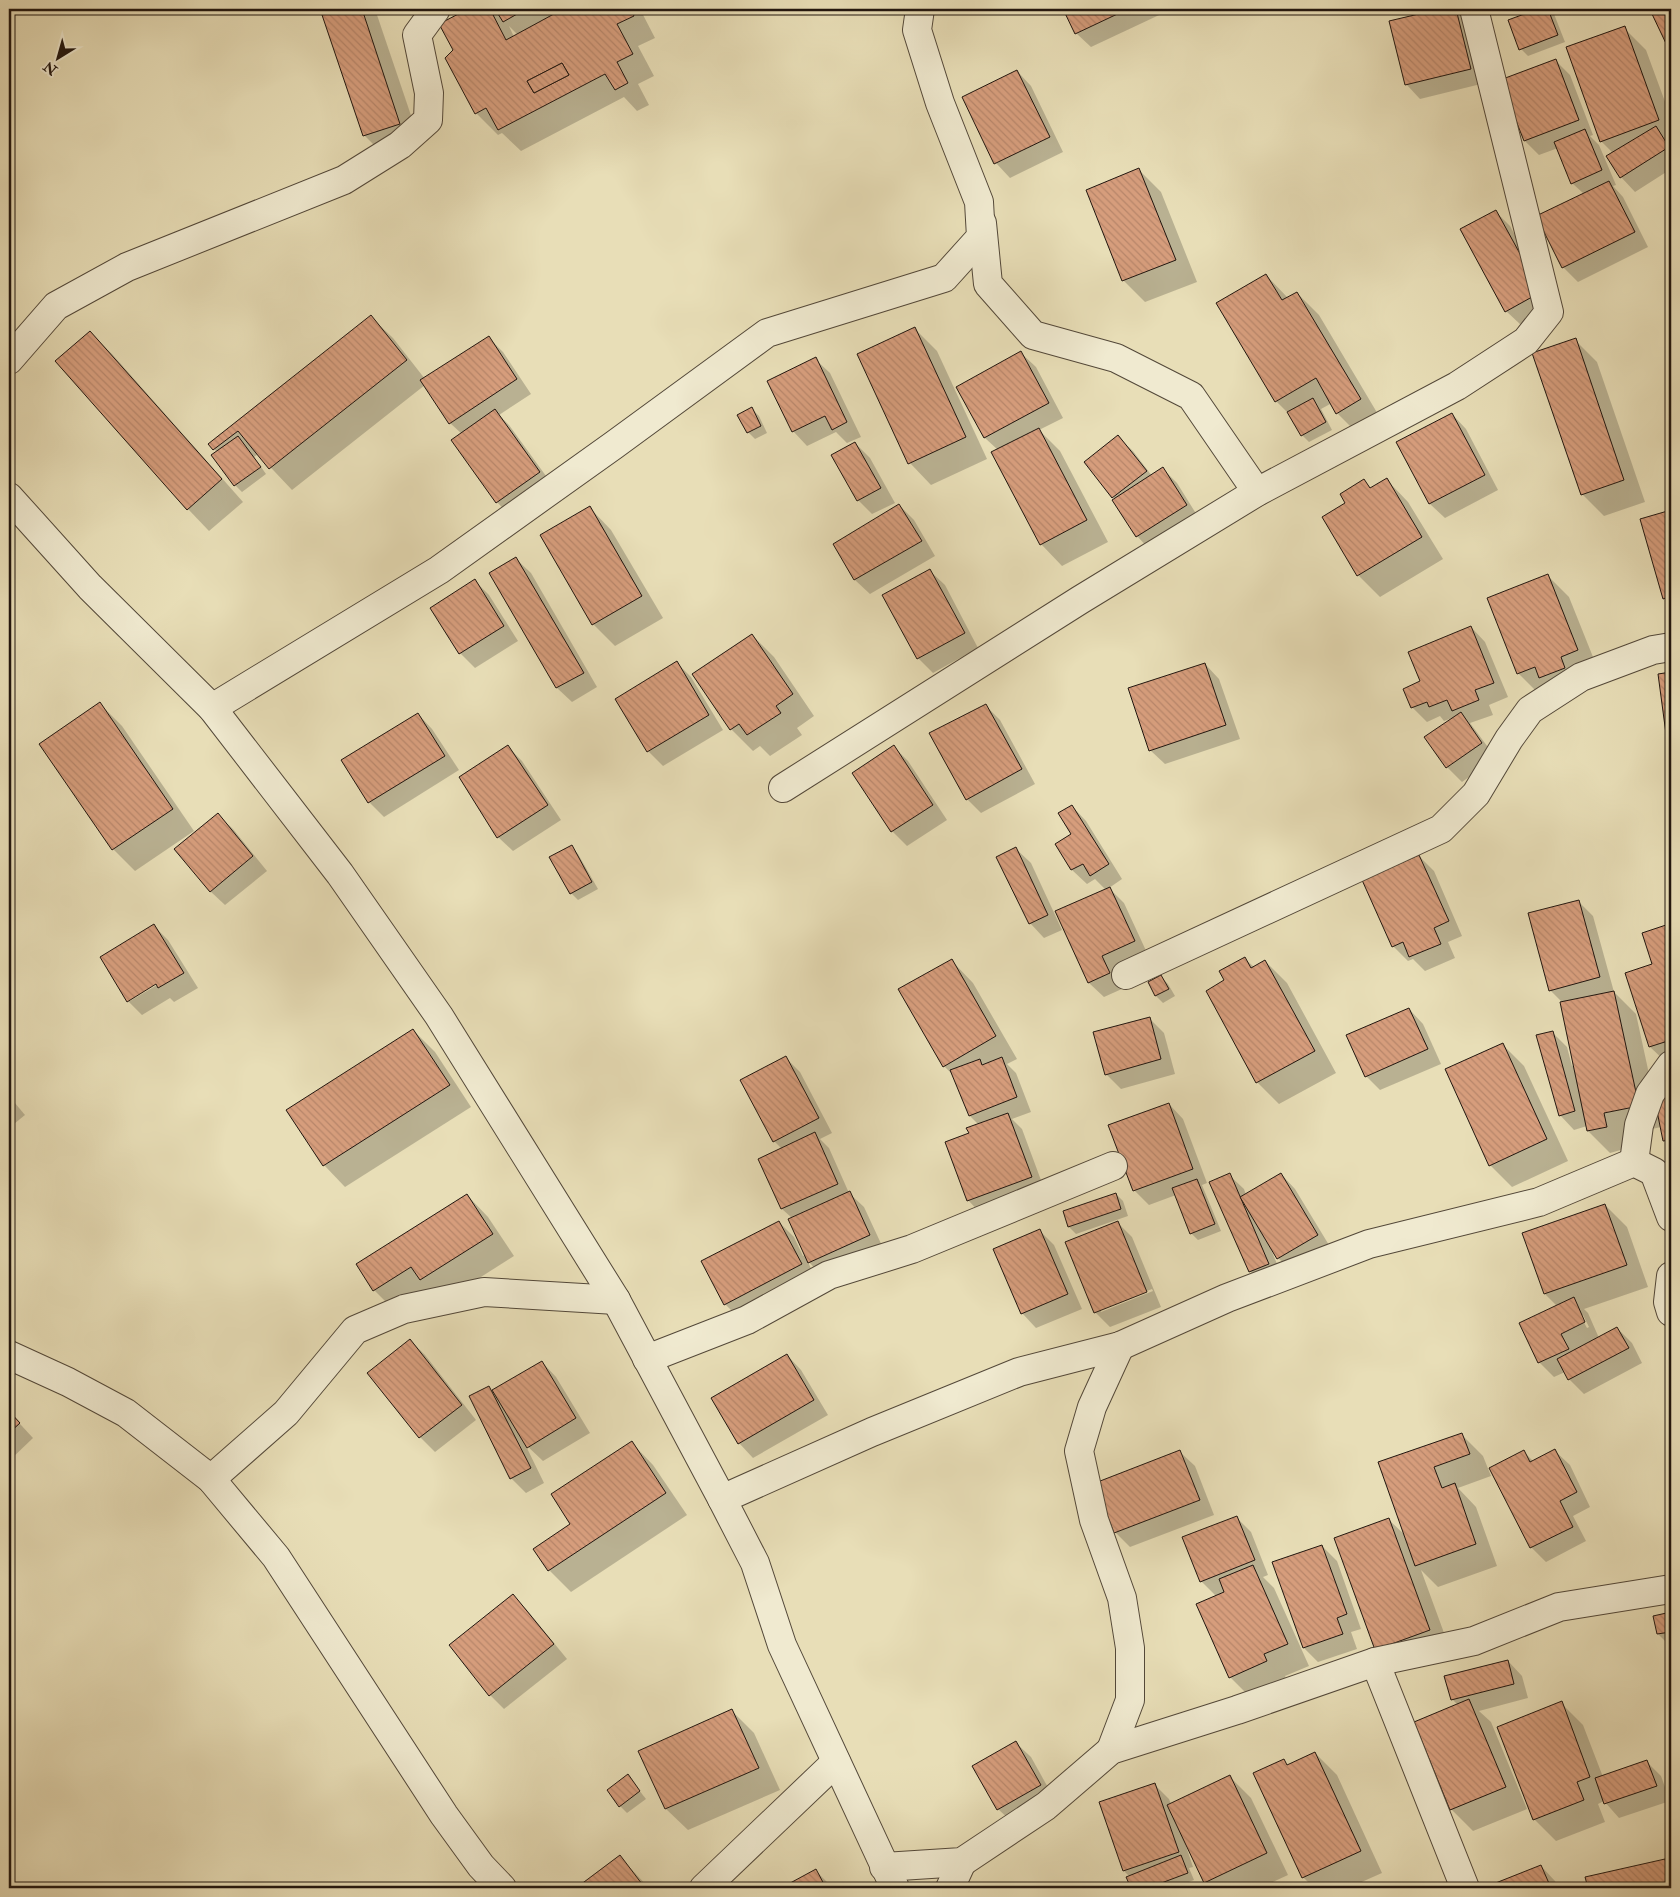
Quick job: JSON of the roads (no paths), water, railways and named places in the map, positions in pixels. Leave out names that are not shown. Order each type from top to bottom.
[{"type":"street","points":[[9,360],[56,306],[128,268],[344,180],[400,145],[428,120],[429,93],[417,35],[436,9]]},
{"type":"street","points":[[920,9],[917,30],[940,103],[979,202],[988,284],[1034,335],[1116,358],[1191,396],[1257,492]]},
{"type":"street","points":[[783,788],[1080,600],[1257,492],[1457,386],[1526,341],[1549,312],[1474,9]]},
{"type":"street","points":[[212,708],[439,570],[767,333],[944,278],[981,237],[979,202]]},
{"type":"street","points":[[9,498],[90,586],[212,708],[340,874],[438,1016],[616,1300],[722,1499],[755,1563],[782,1645],[889,1878],[962,1862],[1046,1806],[1111,1750],[1237,1710],[1375,1662],[1474,1641],[1559,1607],[1671,1589]]},
{"type":"street","points":[[1126,975],[1441,829],[1476,794],[1509,739],[1530,710],[1581,677],[1653,650],[1671,647]]},
{"type":"street","points":[[1634,1162],[1639,1126],[1650,1094],[1671,1065]]},
{"type":"street","points":[[722,1499],[872,1432],[1019,1372],[1120,1346],[1227,1298],[1369,1244],[1540,1202],[1634,1162],[1654,1172],[1671,1217]]},
{"type":"street","points":[[647,1359],[747,1320],[829,1275],[912,1249],[1112,1166]]},
{"type":"street","points":[[1671,1276],[1668,1302],[1671,1312]]},
{"type":"street","points":[[211,1479],[286,1413],[355,1330],[404,1309],[484,1292],[616,1300]]},
{"type":"street","points":[[1111,1750],[1130,1700],[1130,1648],[1122,1598],[1094,1520],[1079,1451],[1092,1407],[1120,1346]]},
{"type":"street","points":[[9,1355],[68,1382],[126,1413],[211,1479],[276,1557],[444,1814],[480,1866],[502,1888]]},
{"type":"street","points":[[1375,1662],[1465,1888]]},
{"type":"street","points":[[704,1888],[836,1762]]},
{"type":"street","points":[[950,1888],[962,1862]]}]
